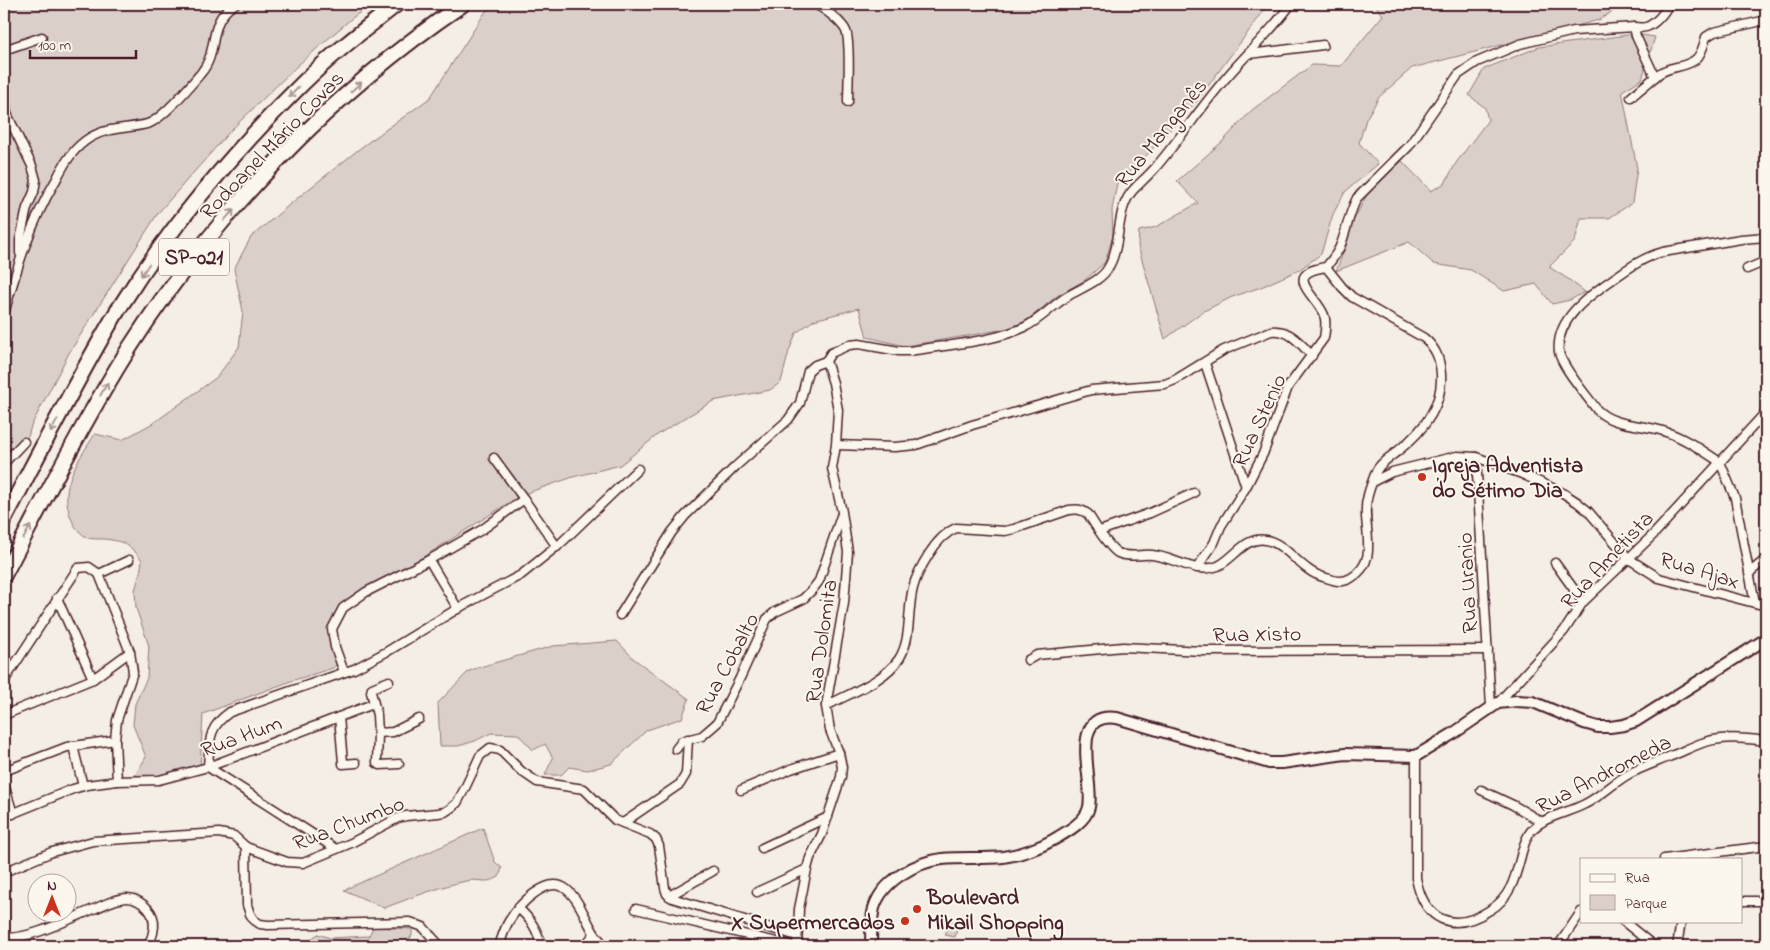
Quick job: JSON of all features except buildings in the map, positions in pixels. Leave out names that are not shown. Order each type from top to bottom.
[{"type":"highway","name":"Rodoanel Mário Covas","points":[[4,520],[118,311],[177,226],[217,175],[302,83],[397,4]]},
{"type":"highway","name":"Rodoanel Mário Covas","points":[[4,575],[110,378],[161,302],[210,236],[273,166],[332,107],[392,57],[463,4]]},
{"type":"street","points":[[4,314],[20,258],[42,203],[73,151],[98,133],[147,124],[161,117],[203,72],[208,63],[219,19],[226,10],[235,4]]},
{"type":"street","points":[[814,4],[826,10],[846,31],[848,48],[848,102]]},
{"type":"street","name":"Rua Manganês","points":[[620,615],[672,532],[685,516],[736,466],[788,420],[800,403],[808,371],[815,365],[826,361],[831,353],[848,345],[859,344],[910,351],[980,340],[1015,331],[1026,326],[1099,277],[1109,267],[1117,248],[1126,200],[1132,191],[1155,168],[1226,78],[1291,4]]},
{"type":"street","points":[[1655,77],[1636,36],[1634,27],[1643,28],[1649,26],[1667,9],[1668,4]]},
{"type":"street","points":[[1631,97],[1662,70],[1681,66],[1696,60],[1706,37],[1714,32],[1766,20]]},
{"type":"street","name":"Rua Stenio","points":[[1197,568],[1214,543],[1221,526],[1246,487],[1270,440],[1288,387],[1324,338],[1324,314],[1306,289],[1304,280],[1312,270],[1326,267],[1334,257],[1341,244],[1351,208],[1356,198],[1409,146],[1458,75],[1477,62],[1520,44],[1574,31],[1634,27]]},
{"type":"street","points":[[4,50],[42,37]]},
{"type":"street","points":[[1249,54],[1323,45]]},
{"type":"street","points":[[4,92],[7,114],[32,166],[36,180],[20,240],[20,258]]},
{"type":"street","points":[[1761,606],[1749,573],[1735,498],[1720,462],[1666,432],[1622,424],[1604,416],[1597,410],[1562,362],[1559,353],[1563,329],[1572,314],[1587,297],[1638,261],[1664,252],[1741,239],[1766,237]]},
{"type":"street","points":[[1747,269],[1766,261]]},
{"type":"street","points":[[826,706],[875,681],[892,668],[899,658],[905,642],[912,590],[917,574],[938,541],[948,531],[956,528],[1005,531],[1077,509],[1088,514],[1119,554],[1153,555],[1197,568],[1210,568],[1224,562],[1252,540],[1267,540],[1279,546],[1310,571],[1335,581],[1349,580],[1359,573],[1367,561],[1369,549],[1366,503],[1376,470],[1418,433],[1434,410],[1441,391],[1440,364],[1432,344],[1352,296],[1326,267]]},
{"type":"street","points":[[836,445],[895,447],[916,445],[972,425],[1091,390],[1165,384],[1237,344],[1270,331],[1278,330],[1296,338],[1312,356]]},
{"type":"street","points":[[826,361],[833,383],[838,410],[836,445],[832,468],[842,512]]},
{"type":"street","points":[[1205,363],[1246,487]]},
{"type":"street","name":"Rua Ametista","points":[[1495,704],[1564,631],[1583,602],[1654,534],[1766,412]]},
{"type":"street","points":[[4,463],[24,442]]},
{"type":"street","name":"Rua Ajax","points":[[1374,481],[1392,472],[1457,456],[1476,457],[1522,474],[1563,493],[1577,502],[1588,511],[1629,559],[1659,578],[1761,606]]},
{"type":"street","name":"Rua Uranio","points":[[1476,457],[1488,650],[1495,704]]},
{"type":"street","points":[[494,458],[557,547]]},
{"type":"street","points":[[336,849],[208,767],[211,734],[218,721],[230,712],[354,669],[521,575],[557,547],[638,469]]},
{"type":"street","points":[[1100,531],[1150,513],[1194,493]]},
{"type":"street","points":[[344,672],[335,647],[332,629],[343,608],[366,592],[429,560],[483,529],[524,499]]},
{"type":"street","name":"Rua Dolomita","points":[[795,946],[798,936],[799,909],[810,858],[822,834],[841,778],[842,767],[830,730],[826,706],[848,573],[848,552],[842,512]]},
{"type":"street","name":"Rua Cobalto","points":[[676,748],[682,741],[702,736],[717,723],[767,620],[775,612],[803,599],[812,590],[818,581],[842,512]]},
{"type":"street","points":[[1749,573],[1766,559]]},
{"type":"street","points":[[99,574],[129,560]]},
{"type":"street","points":[[429,560],[458,609]]},
{"type":"street","points":[[1555,563],[1583,602]]},
{"type":"street","points":[[4,681],[56,598],[78,568],[89,567],[99,574],[130,652],[133,672],[118,720],[115,740],[117,780],[73,788],[4,817]]},
{"type":"street","points":[[56,598],[93,679]]},
{"type":"street","points":[[871,946],[874,909],[887,887],[896,879],[925,863],[942,859],[1003,857],[1023,852],[1052,841],[1072,828],[1089,808],[1090,799],[1085,750],[1087,736],[1092,726],[1108,717],[1269,762],[1352,753],[1416,756],[1454,733],[1495,704],[1517,701],[1533,702],[1584,723],[1610,727],[1624,725],[1643,716],[1766,639]]},
{"type":"street","name":"Rua Xisto","points":[[1028,660],[1037,655],[1124,647],[1203,651],[1488,650]]},
{"type":"street","points":[[4,714],[93,679],[130,652]]},
{"type":"street","points":[[389,681],[372,688],[371,692],[377,715],[377,763],[380,765],[399,764]]},
{"type":"street","name":"Rua Hum","points":[[117,780],[159,780],[208,767],[373,704]]},
{"type":"street","points":[[339,717],[343,762],[344,764],[356,764]]},
{"type":"street","points":[[378,733],[393,732],[419,718]]},
{"type":"street","name":"Rua Andromeda","points":[[1416,756],[1416,878],[1419,893],[1429,910],[1440,920],[1460,921],[1478,917],[1492,909],[1502,900],[1511,889],[1526,839],[1531,831],[1542,822],[1592,800],[1629,774],[1705,742],[1741,738],[1766,741]]},
{"type":"street","points":[[624,823],[680,784],[686,774],[688,739]]},
{"type":"street","points":[[4,771],[43,755],[72,746],[115,740]]},
{"type":"street","points":[[72,746],[83,786]]},
{"type":"street","name":"Rua Chumbo","points":[[4,872],[52,852],[93,841],[219,833],[234,836],[246,848],[296,864],[311,860],[336,849],[398,818],[445,812],[457,803],[480,756],[490,748],[500,750],[521,772],[537,782],[584,789],[615,820],[650,834],[656,839],[659,846],[665,888],[669,896]]},
{"type":"street","points":[[741,790],[791,769],[839,753]]},
{"type":"street","points":[[4,784],[13,814]]},
{"type":"street","points":[[1481,790],[1513,805],[1542,822]]},
{"type":"street","points":[[762,848],[828,817]]},
{"type":"street","points":[[1671,858],[1765,845]]},
{"type":"street","points":[[246,848],[247,905],[254,920],[260,924],[410,922],[423,927],[440,946]]},
{"type":"street","points":[[757,892],[807,869]]},
{"type":"street","points":[[713,871],[669,896],[679,902],[798,936]]},
{"type":"street","points":[[499,946],[508,922],[518,908],[540,889],[548,885],[559,885],[567,889],[573,896],[594,934],[605,946]]},
{"type":"street","points":[[4,938],[31,934],[111,902],[126,898],[136,900],[150,910],[154,926],[153,937],[148,946]]},
{"type":"street","points":[[1742,900],[1766,901]]},
{"type":"street","points":[[518,908],[535,927],[541,946]]},
{"type":"street","points":[[636,909],[795,946]]},
{"type":"street","points":[[1558,946],[1580,913]]},
{"type":"street","points":[[1624,922],[1654,946]]},
{"type":"street","points":[[1677,946],[1680,922]]},
{"type":"street","points":[[585,946],[594,934]]},
{"type":"street","points":[[1758,946],[1766,939]]},
{"type":"green space","points":[[4,4],[372,4],[352,18],[297,66],[231,130],[158,213],[69,353],[31,426],[28,437],[4,459]]},
{"type":"green space","points":[[497,4],[1269,4],[1196,102],[1144,158],[1117,183],[1112,210],[1113,236],[1105,262],[1085,280],[1057,296],[1026,321],[1009,328],[905,346],[867,337],[859,308],[814,320],[796,333],[781,382],[770,390],[713,401],[660,433],[620,465],[573,477],[521,495],[343,608],[332,629],[340,661],[333,668],[291,681],[203,714],[200,768],[159,779],[133,779],[146,757],[133,725],[135,704],[147,678],[149,646],[136,608],[135,590],[142,560],[134,551],[122,543],[88,538],[78,530],[72,521],[68,506],[68,484],[72,474],[95,434],[122,440],[155,422],[217,377],[239,347],[243,311],[234,269],[251,237],[363,146],[430,98],[486,11]]},
{"type":"green space","points":[[1374,4],[1624,4],[1599,20],[1412,68],[1379,97],[1366,119],[1359,143],[1378,164],[1345,192],[1333,214],[1321,254],[1299,270],[1261,287],[1232,297],[1202,312],[1165,339],[1138,246],[1139,231],[1156,227],[1198,203],[1177,181],[1222,142],[1252,110],[1312,65],[1341,66],[1383,15]]},
{"type":"green space","points":[[1635,34],[1655,37],[1642,79],[1622,91],[1637,168],[1632,203],[1609,218],[1581,218],[1575,241],[1549,267],[1585,292],[1570,300],[1552,304],[1536,284],[1504,291],[1471,270],[1434,264],[1409,242],[1336,271],[1346,246],[1350,227],[1370,189],[1402,161],[1431,191],[1445,183],[1456,163],[1488,120],[1485,108],[1469,95],[1484,69],[1539,47]]},
{"type":"green space","points":[[617,641],[634,659],[689,699],[682,718],[647,730],[611,764],[588,770],[569,767],[561,775],[545,775],[553,758],[545,744],[533,750],[518,734],[491,733],[475,741],[458,746],[440,746],[438,703],[469,671],[553,646]]},
{"type":"green space","points":[[483,828],[495,862],[502,868],[499,877],[486,881],[471,880],[456,883],[384,908],[344,890]]},
{"type":"green space","points":[[950,920],[959,922],[955,937],[945,935]]},
{"type":"green space","points":[[373,927],[412,929],[412,935],[405,946],[308,946],[310,940],[318,934],[330,938],[369,936]]},
{"type":"place","name":"Igreja Adventista do Sétimo Dia","points":[[1422,477]]},
{"type":"place","name":"Boulevard Mikail Shopping","points":[[917,909]]},
{"type":"place","name":"X Supermercados","points":[[905,921]]}]
